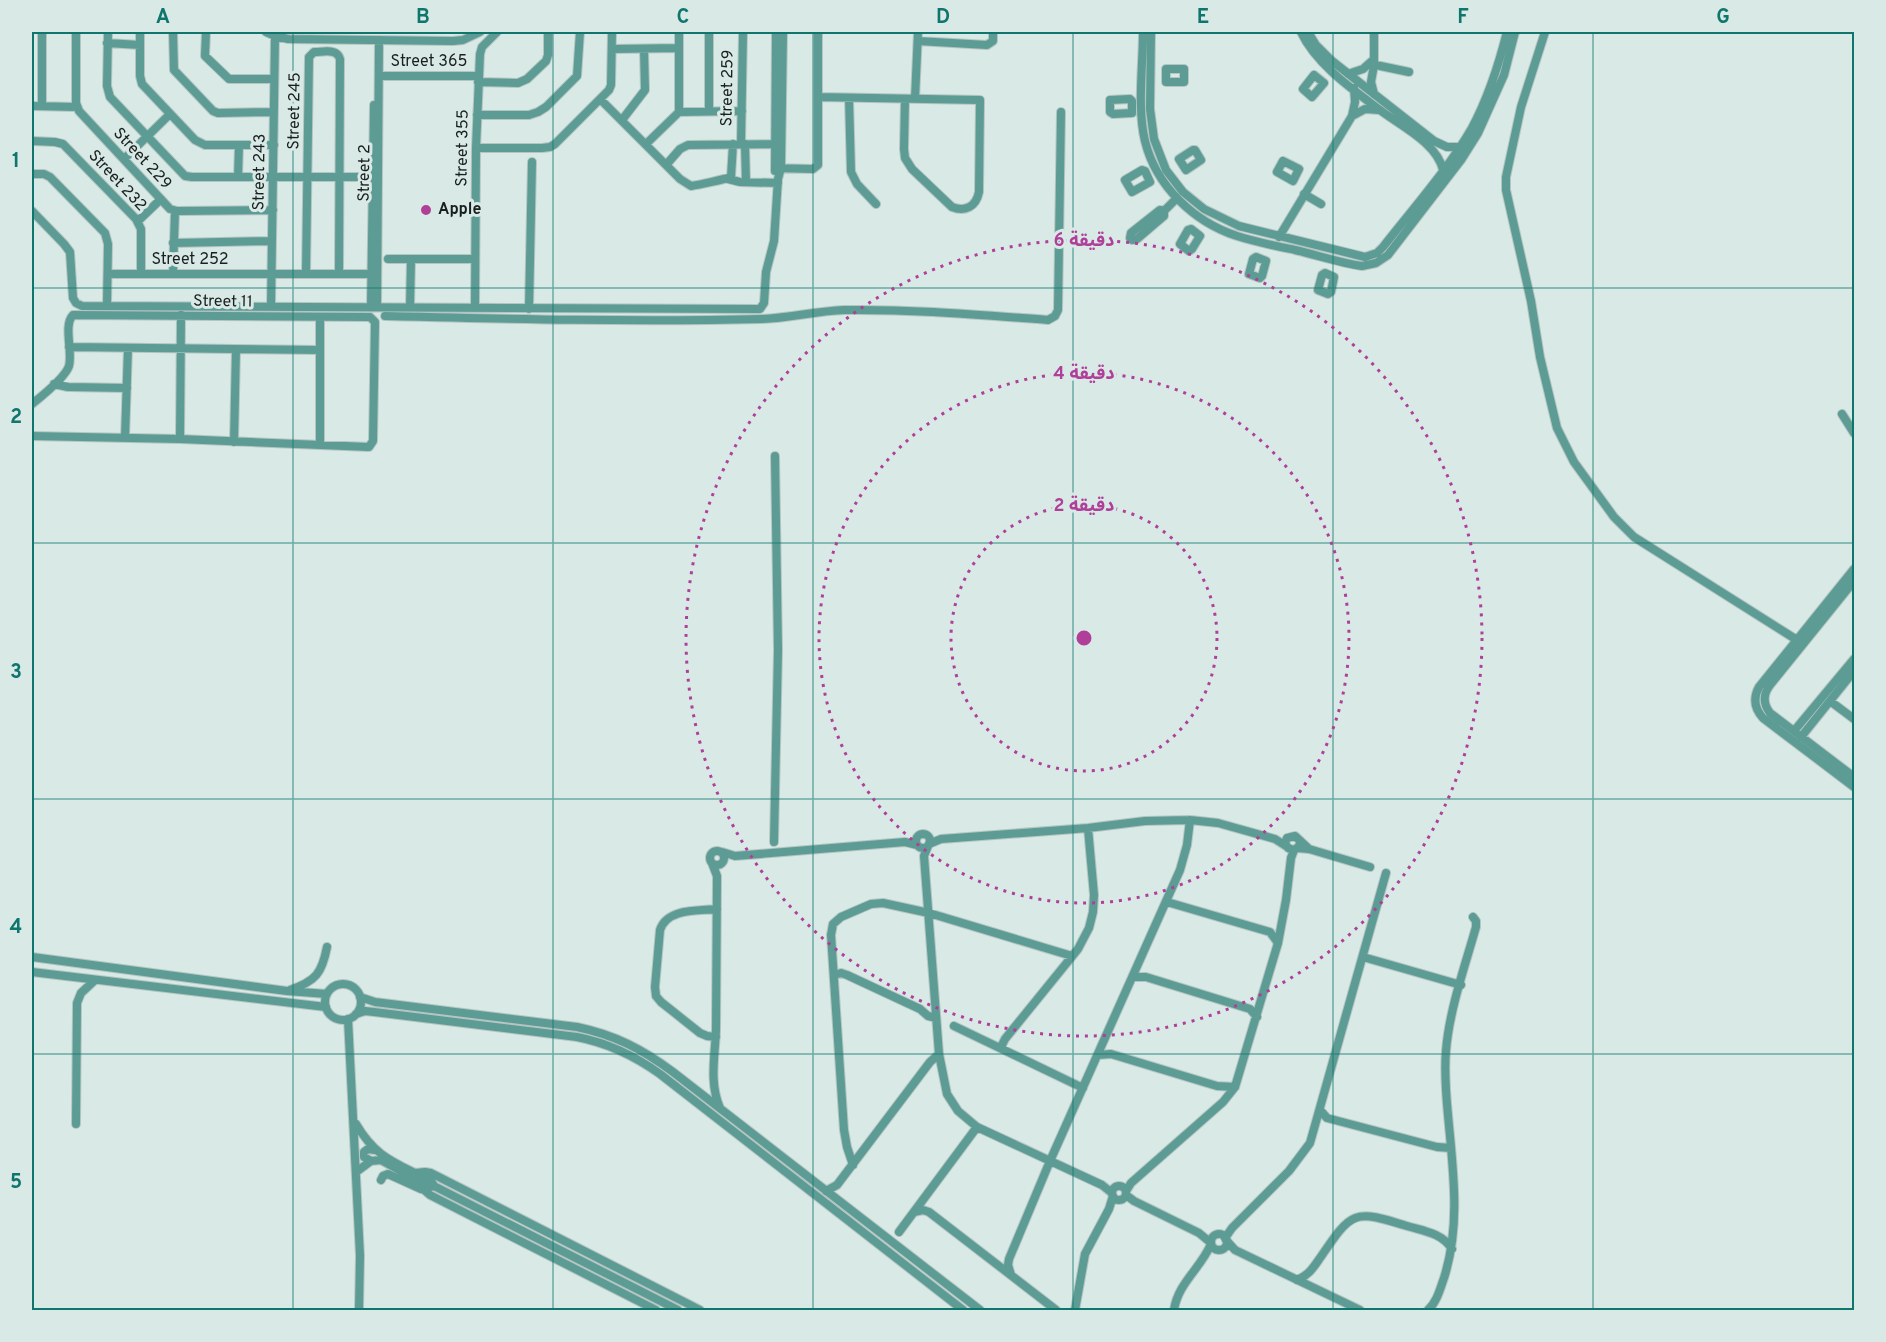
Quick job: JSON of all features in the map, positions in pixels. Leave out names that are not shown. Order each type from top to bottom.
[{"type":"street","points":[[42,32],[42,106]]},
{"type":"street","points":[[32,106],[77,107],[76,32]]},
{"type":"street","points":[[108,32],[108,93],[112,100],[185,176],[339,177],[374,171]]},
{"type":"street","points":[[140,32],[141,84],[195,140],[201,144],[274,145]]},
{"type":"street","points":[[173,32],[174,70],[209,109],[218,113],[274,112]]},
{"type":"street","points":[[206,32],[205,56],[228,79],[274,79]]},
{"type":"street","points":[[266,32],[288,39],[453,41],[472,37],[480,32]]},
{"type":"street","name":"Street 355","points":[[476,308],[476,148],[480,50],[496,32]]},
{"type":"street","name":"Street 365","points":[[379,76],[478,79],[518,83],[527,79],[546,61],[548,32]]},
{"type":"street","points":[[477,115],[529,115],[546,107],[577,76],[580,32]]},
{"type":"street","points":[[476,148],[550,147],[607,92],[611,84],[612,32]]},
{"type":"street","points":[[679,32],[679,112]]},
{"type":"street","points":[[709,111],[710,32]]},
{"type":"street","name":"Street 259","points":[[740,144],[743,32]]},
{"type":"street","points":[[776,32],[775,144],[778,168]]},
{"type":"street","points":[[759,319],[758,309],[764,303],[766,272],[774,246],[783,32]]},
{"type":"street","points":[[778,168],[813,169],[818,165],[818,32]]},
{"type":"street","points":[[915,99],[918,32]]},
{"type":"street","points":[[918,41],[987,45],[993,41],[993,32]]},
{"type":"street","points":[[1143,32],[1142,107],[1145,141],[1151,160],[1158,172],[1182,199],[1202,219],[1228,233],[1367,266],[1388,255],[1461,160],[1478,133],[1501,83],[1515,32]]},
{"type":"street","points":[[1151,32],[1151,128],[1158,154],[1182,199],[1250,230],[1358,257],[1373,255],[1383,247],[1460,147],[1484,102],[1507,32]]},
{"type":"street","points":[[1300,32],[1311,50],[1327,67],[1380,110],[1432,144],[1460,147]]},
{"type":"street","points":[[1308,32],[1321,51],[1432,144],[1443,170]]},
{"type":"street","points":[[1374,32],[1371,81],[1375,96]]},
{"type":"street","points":[[1545,32],[1523,100],[1506,186],[1531,301],[1551,410],[1560,437],[1579,470],[1619,523],[1634,537],[1797,640]]},
{"type":"street","name":"Street 243","points":[[271,308],[275,36]]},
{"type":"street","name":"Street 2","points":[[374,307],[374,171],[379,76],[377,40]]},
{"type":"street","name":"Street 2","points":[[374,307],[371,274],[377,40]]},
{"type":"street","points":[[107,44],[140,45]]},
{"type":"street","points":[[612,49],[679,48]]},
{"type":"street","points":[[622,120],[645,90],[644,49]]},
{"type":"street","name":"Street 245","points":[[306,274],[309,57],[314,52],[334,52],[339,54],[340,59],[339,274]]},
{"type":"street","points":[[1348,74],[1363,69],[1373,62]]},
{"type":"street","points":[[1373,62],[1409,72]]},
{"type":"street","points":[[1318,78],[1327,67]]},
{"type":"street","points":[[1151,75],[1166,75]]},
{"type":"street","points":[[1279,237],[1352,116],[1355,102],[1354,88]]},
{"type":"street","points":[[818,97],[980,100],[979,192],[975,202],[967,208],[962,210],[952,207],[907,162],[904,149],[905,99]]},
{"type":"street","points":[[849,98],[851,172],[857,184],[876,204]]},
{"type":"street","points":[[600,99],[680,179],[691,186],[728,179],[746,182],[778,181]]},
{"type":"street","name":"Street 229","points":[[77,107],[81,115],[170,209],[175,211],[273,210]]},
{"type":"street","points":[[1132,107],[1142,107]]},
{"type":"street","points":[[1352,116],[1365,109],[1380,110]]},
{"type":"street","points":[[646,144],[679,112],[742,111]]},
{"type":"street","points":[[385,316],[573,320],[759,319],[846,310],[955,313],[1048,320],[1055,316],[1058,310],[1061,112]]},
{"type":"street","points":[[124,159],[170,114]]},
{"type":"street","name":"Street 232","points":[[32,141],[55,141],[63,144],[138,221],[141,232],[141,273]]},
{"type":"street","points":[[728,179],[732,174],[740,144]]},
{"type":"street","points":[[740,144],[746,182]]},
{"type":"street","points":[[666,165],[680,149],[688,145],[775,144]]},
{"type":"street","points":[[238,177],[239,145]]},
{"type":"street","points":[[529,309],[532,162]]},
{"type":"street","points":[[1168,173],[1182,165]]},
{"type":"street","points":[[1148,176],[1158,172]]},
{"type":"street","points":[[32,174],[44,174],[50,177],[105,233],[108,244],[107,306]]},
{"type":"street","points":[[1296,176],[1311,183]]},
{"type":"street","points":[[1304,194],[1321,204]]},
{"type":"street","points":[[138,221],[161,199]]},
{"type":"street","points":[[1164,211],[1164,216],[1137,239],[1130,238],[1131,233],[1158,211],[1164,211],[1182,199]]},
{"type":"street","name":"Street 11","points":[[32,211],[68,248],[73,298],[82,306],[758,309]]},
{"type":"street","points":[[173,273],[175,211]]},
{"type":"street","points":[[1195,232],[1202,219]]},
{"type":"street","points":[[173,243],[272,241]]},
{"type":"street","points":[[1260,258],[1264,243]]},
{"type":"street","points":[[388,259],[476,259]]},
{"type":"street","points":[[410,307],[411,259]]},
{"type":"street","points":[[1329,274],[1334,259]]},
{"type":"street","name":"Street 252","points":[[108,274],[371,274]]},
{"type":"street","name":"Street 11","points":[[69,347],[69,321],[71,316],[76,314],[370,317],[374,320],[375,325],[372,443],[366,447],[320,445]]},
{"type":"street","points":[[180,439],[182,315]]},
{"type":"street","points":[[32,436],[320,445],[320,317]]},
{"type":"street","points":[[32,404],[66,371],[69,366],[69,347],[320,350]]},
{"type":"street","points":[[125,438],[128,348]]},
{"type":"street","points":[[234,442],[236,349]]},
{"type":"street","points":[[54,384],[68,387],[127,388]]},
{"type":"street","points":[[1842,414],[1854,433]]},
{"type":"street","points":[[774,842],[778,650],[775,456]]},
{"type":"street","points":[[1854,569],[1759,687],[1755,697],[1756,708],[1762,718],[1854,787]]},
{"type":"street","points":[[1854,581],[1766,691],[1764,699],[1767,710],[1854,777]]},
{"type":"street","points":[[1794,731],[1854,659]]},
{"type":"street","points":[[1802,737],[1854,671]]},
{"type":"street","points":[[1830,701],[1854,719]]},
{"type":"street","points":[[1011,1275],[1008,1266],[1009,1259],[1050,1161],[1182,865],[1190,820]]},
{"type":"street","points":[[719,863],[735,856],[905,842],[925,843],[941,839],[1088,828],[1145,821],[1190,820],[1218,823],[1275,838],[1293,847],[1309,849],[1370,867]]},
{"type":"street","points":[[1001,1047],[1005,1039],[1072,957],[1086,935],[1093,912],[1094,895],[1088,828]]},
{"type":"street","points":[[905,842],[923,833],[929,913],[932,1011],[941,1072],[947,1094],[963,1116],[977,1127],[1199,1233],[1215,1247],[1235,1250],[1298,1280],[1348,1308],[1359,1310]]},
{"type":"street","points":[[1074,1310],[1085,1254],[1119,1193],[1223,1102],[1235,1087],[1278,943],[1291,858],[1297,837],[1275,838]]},
{"type":"street","points":[[719,863],[710,857],[716,851],[735,856]]},
{"type":"street","points":[[720,1109],[714,1092],[708,1084],[716,1037],[717,876],[719,863],[724,858],[722,852]]},
{"type":"street","points":[[1215,1247],[1212,1238],[1222,1237],[1232,1228],[1273,1188],[1302,1156],[1310,1143],[1386,873]]},
{"type":"street","points":[[1167,902],[1269,932],[1278,943]]},
{"type":"street","points":[[853,1165],[846,1143],[831,931],[838,919],[868,905],[879,903],[929,913],[1072,957]]},
{"type":"street","points":[[716,1037],[700,1033],[661,1002],[656,996],[655,987],[660,930],[664,921],[675,914],[717,909]]},
{"type":"street","points":[[1428,1311],[1434,1304],[1438,1293],[1452,1249],[1455,1229],[1445,1063],[1449,1027],[1476,927],[1473,916]]},
{"type":"street","points":[[1269,932],[1282,926]]},
{"type":"street","points":[[287,991],[307,984],[315,978],[323,964],[327,947]]},
{"type":"street","points":[[32,957],[287,991],[327,994]]},
{"type":"street","points":[[1363,957],[1461,985]]},
{"type":"street","points":[[1137,968],[1146,977]]},
{"type":"street","points":[[32,972],[326,1007]]},
{"type":"street","points":[[834,975],[841,973],[847,975],[920,1009],[932,1011]]},
{"type":"street","points":[[1133,977],[1146,977],[1250,1009],[1257,1017]]},
{"type":"street","points":[[76,1124],[77,1003],[81,993],[95,981]]},
{"type":"street","points":[[963,1311],[651,1068],[626,1053],[602,1043],[567,1036],[374,1012],[365,1011],[348,1019],[335,1018],[326,1007],[327,994],[335,986],[345,985],[354,989],[360,997],[375,1002],[577,1027],[606,1034],[644,1052],[980,1311]]},
{"type":"street","points":[[356,1014],[360,1006],[360,997]]},
{"type":"street","points":[[1250,1009],[1261,1005]]},
{"type":"street","points":[[348,1019],[360,1274],[359,1311]]},
{"type":"street","points":[[954,1026],[1083,1088]]},
{"type":"street","points":[[602,1043],[606,1034]]},
{"type":"street","points":[[1103,1044],[1111,1054]]},
{"type":"street","points":[[826,1191],[837,1185],[930,1062],[939,1054]]},
{"type":"street","points":[[1098,1055],[1111,1054],[1217,1086],[1235,1087]]},
{"type":"street","points":[[923,1072],[930,1070],[941,1072]]},
{"type":"street","points":[[692,1087],[708,1084]]},
{"type":"street","points":[[1217,1086],[1222,1094],[1223,1102]]},
{"type":"street","points":[[1320,1110],[1327,1118],[1437,1147],[1451,1148]]},
{"type":"street","points":[[1317,1122],[1327,1118]]},
{"type":"street","points":[[354,1121],[375,1150],[414,1176],[421,1189]]},
{"type":"street","points":[[899,1232],[977,1127]]},
{"type":"street","points":[[846,1143],[855,1149],[866,1148]]},
{"type":"street","points":[[375,1150],[368,1149],[364,1152],[364,1157],[371,1161],[384,1161],[432,1182],[434,1186],[678,1311]]},
{"type":"street","points":[[356,1172],[371,1161]]},
{"type":"street","points":[[414,1176],[424,1172],[430,1173],[700,1311]]},
{"type":"street","points":[[381,1180],[384,1174],[388,1174],[421,1189],[656,1311]]},
{"type":"street","points":[[836,1199],[837,1185]]},
{"type":"street","points":[[924,1198],[929,1212]]},
{"type":"street","points":[[914,1212],[920,1210],[929,1212],[1056,1311]]},
{"type":"street","points":[[1298,1280],[1310,1272],[1342,1227],[1356,1218],[1378,1217],[1440,1236],[1455,1229]]},
{"type":"street","points":[[540,1250],[549,1233]]},
{"type":"street","points":[[1199,1233],[1222,1237],[1235,1250]]},
{"type":"street","points":[[1440,1236],[1452,1249]]},
{"type":"street","points":[[1173,1311],[1181,1288],[1208,1254],[1215,1247],[1226,1246],[1222,1237]]},
{"type":"street","points":[[995,1263],[1009,1259]]},
{"type":"street","points":[[1310,1272],[1311,1287]]},
{"type":"place","name":"Apple","points":[[426,210]]}]
